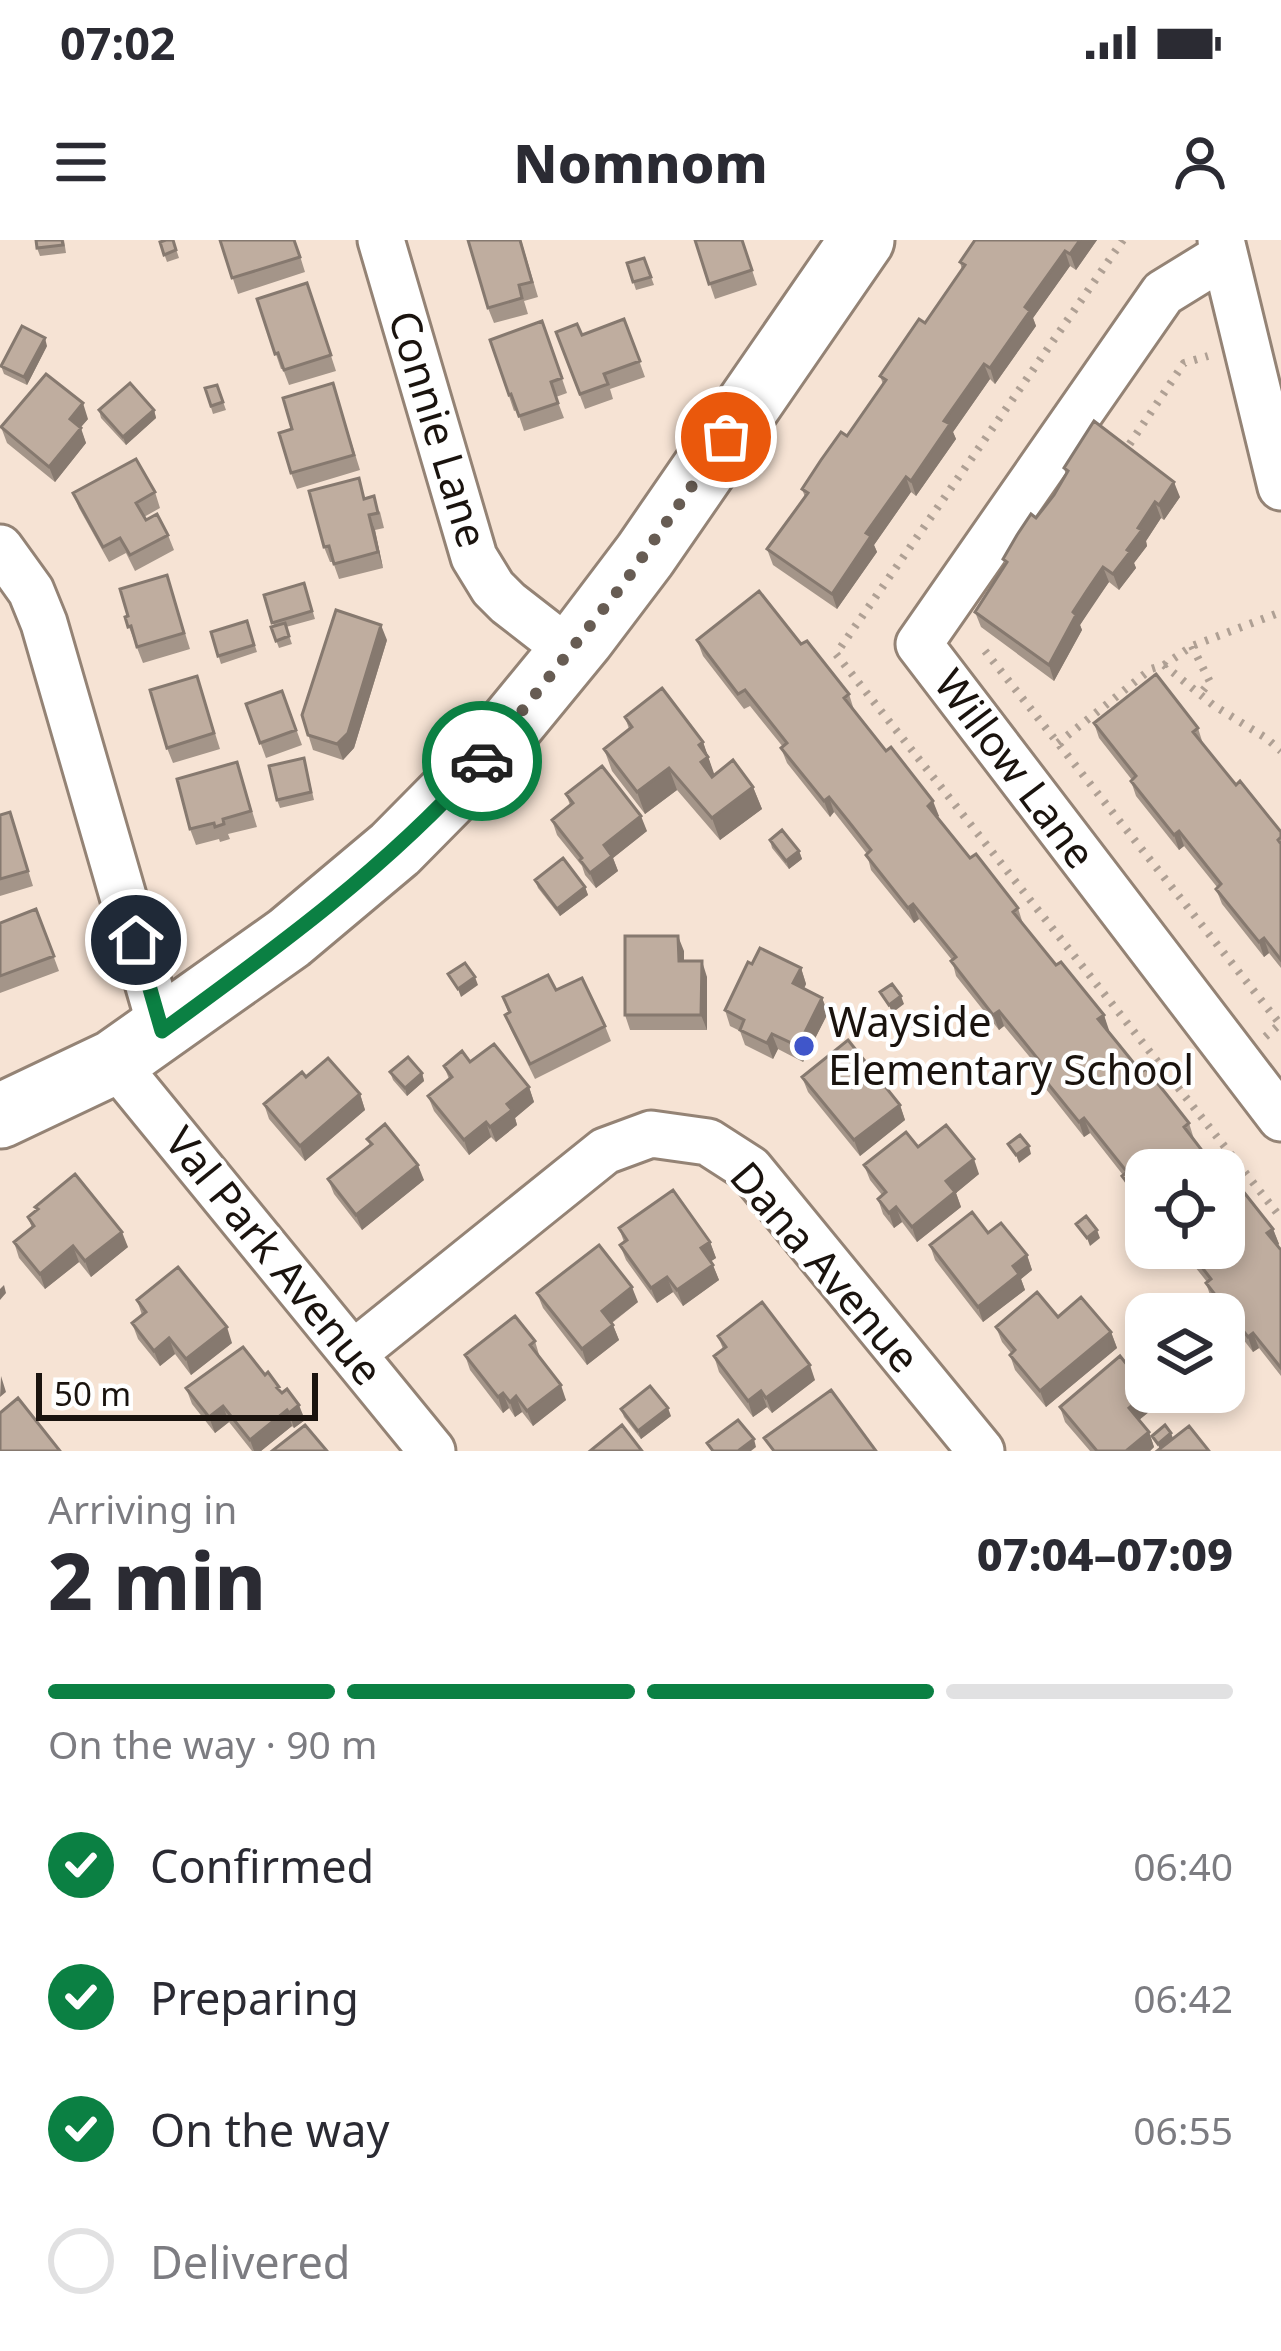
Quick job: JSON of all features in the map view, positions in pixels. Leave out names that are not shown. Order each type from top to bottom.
[{"type":"main road","points":[[0,1116],[138,1047],[289,938],[395,849],[478,765],[659,536],[862,240]]},
{"type":"street","name":"Connie Lane","points":[[381,240],[474,556],[508,603],[571,652]]},
{"type":"street","name":"Willow Lane","points":[[1281,487],[1222,248],[1163,293],[919,644],[1281,1118]]},
{"type":"street","points":[[0,548],[31,591],[44,623],[138,1047]]},
{"type":"street","name":"Val Park Avenue","points":[[138,1047],[354,1353],[432,1451]]},
{"type":"street","name":"Dana Avenue","points":[[354,1353],[604,1151],[651,1134],[708,1142],[751,1169],[981,1451]]},
{"type":"path","points":[[1112,471],[1184,363],[1245,346]]},
{"type":"path","points":[[1058,743],[1151,670],[1192,646],[1281,612]]},
{"type":"path","points":[[947,680],[985,651],[998,633]]},
{"type":"path","points":[[1192,646],[1210,682],[1200,694]]},
{"type":"path","points":[[985,651],[1281,1025],[1236,1060]]},
{"type":"path","points":[[1164,665],[1281,751]]},
{"type":"building","points":[[36,240],[62,240],[63,245],[37,248]]},
{"type":"building","points":[[173,240],[176,250],[164,255],[160,242]]},
{"type":"building","points":[[220,240],[294,240],[300,257],[232,278]]},
{"type":"building","points":[[468,240],[520,240],[532,282],[519,285],[522,298],[488,308]]},
{"type":"building","points":[[695,240],[742,240],[752,270],[709,284]]},
{"type":"building","points":[[975,240],[1080,240],[1070,254],[1065,251],[990,368],[984,364],[944,421],[950,424],[911,481],[906,477],[866,533],[871,536],[832,594],[767,549],[808,493],[802,489],[821,460],[841,432],[847,436],[886,380],[880,376],[919,319],[925,323],[965,265],[960,262]]},
{"type":"building","points":[[644,258],[651,277],[633,282],[627,263]]},
{"type":"building","points":[[307,283],[331,355],[284,370],[257,299]]},
{"type":"building","points":[[624,319],[640,361],[604,374],[608,384],[580,394],[556,332],[577,324],[582,335]]},
{"type":"building","points":[[542,321],[562,378],[551,382],[558,403],[519,416],[490,340]]},
{"type":"building","points":[[22,326],[45,338],[24,377],[1,366]]},
{"type":"building","points":[[46,374],[83,403],[70,419],[81,428],[49,467],[1,427]]},
{"type":"building","points":[[130,383],[154,410],[123,437],[99,410]]},
{"type":"building","points":[[333,383],[354,455],[291,473],[279,433],[292,429],[283,398]]},
{"type":"building","points":[[217,385],[223,402],[211,406],[205,388]]},
{"type":"building","points":[[1094,421],[1174,482],[1159,505],[1155,502],[1113,574],[1103,567],[1073,612],[1076,615],[1049,665],[975,612],[1031,514],[1036,518],[1054,495],[1068,471],[1064,468]]},
{"type":"building","points":[[136,459],[155,492],[136,503],[146,520],[157,514],[168,535],[130,555],[120,538],[103,547],[73,493]]},
{"type":"building","points":[[359,478],[364,499],[374,496],[378,513],[369,515],[378,552],[334,564],[329,546],[324,547],[309,491]]},
{"type":"building","points":[[167,575],[184,633],[137,647],[120,589]]},
{"type":"building","points":[[304,583],[312,611],[272,623],[264,595]]},
{"type":"building","points":[[759,591],[801,644],[807,641],[849,694],[844,698],[886,751],[891,747],[933,801],[928,806],[970,858],[976,854],[1018,908],[1013,912],[1056,965],[1061,962],[1104,1015],[1098,1019],[1141,1072],[1146,1069],[1167,1095],[1189,1123],[1184,1127],[1201,1149],[1125,1149],[1125,1169],[1036,1069],[1042,1064],[999,1011],[993,1015],[951,961],[956,957],[913,904],[908,908],[866,855],[871,850],[849,822],[829,797],[824,801],[781,748],[787,743],[745,690],[738,694],[697,640]]},
{"type":"building","points":[[336,610],[381,625],[348,733],[337,744],[308,735],[302,715]]},
{"type":"building","points":[[247,621],[254,645],[218,656],[211,632]]},
{"type":"building","points":[[285,623],[289,636],[276,641],[271,627]]},
{"type":"building","points":[[1156,674],[1198,728],[1193,732],[1281,832],[1281,960],[1264,938],[1259,942],[1216,889],[1221,884],[1131,781],[1136,776],[1094,723]]},
{"type":"building","points":[[197,676],[214,733],[167,748],[150,690]]},
{"type":"building","points":[[662,688],[703,742],[699,745],[708,757],[701,762],[712,777],[733,760],[753,787],[712,818],[669,768],[637,792],[604,749],[632,727],[625,717]]},
{"type":"building","points":[[282,691],[296,730],[260,743],[246,704]]},
{"type":"building","points":[[304,758],[311,792],[277,800],[269,766]]},
{"type":"building","points":[[237,762],[251,811],[223,819],[224,824],[215,827],[214,823],[190,829],[177,779]]},
{"type":"building","points":[[602,766],[641,816],[604,845],[612,856],[590,873],[552,820],[573,803],[566,794]]},
{"type":"building","points":[[10,812],[28,871],[0,879],[0,815]]},
{"type":"building","points":[[782,830],[799,851],[786,861],[770,840]]},
{"type":"building","points":[[563,858],[585,887],[557,909],[535,880]]},
{"type":"building","points":[[36,909],[54,956],[0,976],[0,923]]},
{"type":"building","points":[[625,936],[678,936],[679,961],[702,961],[701,1015],[625,1015]]},
{"type":"building","points":[[760,948],[801,968],[793,983],[822,998],[798,1046],[772,1034],[767,1043],[740,1030],[744,1020],[725,1010]]},
{"type":"building","points":[[465,963],[475,977],[458,989],[448,974]]},
{"type":"building","points":[[548,975],[556,990],[582,978],[605,1026],[530,1064],[505,1015],[510,1012],[503,997]]},
{"type":"building","points":[[892,984],[901,996],[889,1005],[880,992]]},
{"type":"building","points":[[848,1040],[900,1105],[854,1140],[802,1077]]},
{"type":"building","points":[[494,1044],[529,1087],[507,1104],[512,1110],[490,1127],[486,1122],[464,1140],[428,1096],[452,1077],[444,1066],[462,1051],[470,1062]]},
{"type":"building","points":[[408,1057],[422,1073],[405,1088],[390,1072]]},
{"type":"building","points":[[328,1058],[360,1094],[300,1146],[264,1104],[302,1072],[306,1077]]},
{"type":"building","points":[[385,1124],[418,1165],[356,1215],[328,1179],[372,1144],[367,1139]]},
{"type":"building","points":[[946,1125],[974,1159],[946,1181],[955,1192],[912,1227],[896,1207],[889,1213],[878,1199],[886,1192],[864,1165],[906,1132],[918,1147]]},
{"type":"building","points":[[1020,1135],[1029,1146],[1016,1155],[1008,1144]]},
{"type":"building","points":[[75,1174],[122,1232],[85,1261],[73,1246],[40,1274],[14,1242],[34,1226],[28,1217],[38,1209],[35,1207]]},
{"type":"building","points":[[673,1190],[710,1242],[701,1248],[713,1265],[677,1290],[667,1277],[651,1288],[620,1245],[627,1240],[619,1228]]},
{"type":"building","points":[[1245,1194],[1273,1229],[1267,1233],[1281,1250],[1281,1368],[1253,1333],[1248,1337],[1245,1333],[1245,1293],[1214,1293],[1206,1283],[1211,1279],[1203,1269],[1245,1269]]},
{"type":"building","points":[[972,1212],[988,1233],[1001,1223],[1027,1255],[1013,1266],[1019,1274],[978,1307],[930,1245]]},
{"type":"building","points":[[1086,1216],[1097,1230],[1087,1238],[1076,1224]]},
{"type":"building","points":[[599,1245],[632,1287],[602,1311],[613,1325],[582,1349],[537,1293]]},
{"type":"building","points":[[178,1267],[227,1327],[186,1359],[169,1338],[154,1351],[132,1323],[146,1312],[137,1300]]},
{"type":"building","points":[[1037,1292],[1058,1317],[1081,1297],[1111,1332],[1040,1391],[1010,1355],[1015,1350],[996,1327]]},
{"type":"building","points":[[762,1302],[810,1365],[766,1398],[761,1391],[748,1401],[714,1356],[726,1347],[718,1336]]},
{"type":"building","points":[[515,1316],[535,1341],[530,1345],[561,1385],[527,1411],[516,1396],[510,1402],[503,1393],[498,1397],[465,1355]]},
{"type":"building","points":[[243,1347],[277,1388],[282,1393],[287,1389],[299,1405],[250,1440],[223,1406],[209,1417],[186,1388]]},
{"type":"building","points":[[1120,1356],[1125,1362],[1125,1413],[1133,1413],[1149,1432],[1126,1451],[1097,1451],[1060,1407]]},
{"type":"building","points":[[650,1386],[668,1408],[638,1431],[621,1409]]},
{"type":"building","points":[[831,1390],[876,1451],[774,1451],[764,1438]]},
{"type":"building","points":[[18,1398],[60,1451],[0,1451],[0,1413]]},
{"type":"building","points":[[738,1420],[754,1439],[738,1451],[713,1451],[707,1443]]},
{"type":"building","points":[[305,1425],[327,1451],[272,1451]]},
{"type":"building","points":[[622,1425],[642,1451],[590,1451]]},
{"type":"building","points":[[1165,1425],[1171,1433],[1158,1444],[1152,1436]]},
{"type":"building","points":[[1189,1426],[1209,1451],[1157,1451]]},
{"type":"way so far","points":[[482,761],[584,637],[726,437]]},
{"type":"place","name":"Wayside Elementary School","points":[[804,1046]]},
{"type":"route","points":[[136,940],[162,1031],[360,879],[482,761]]}]
